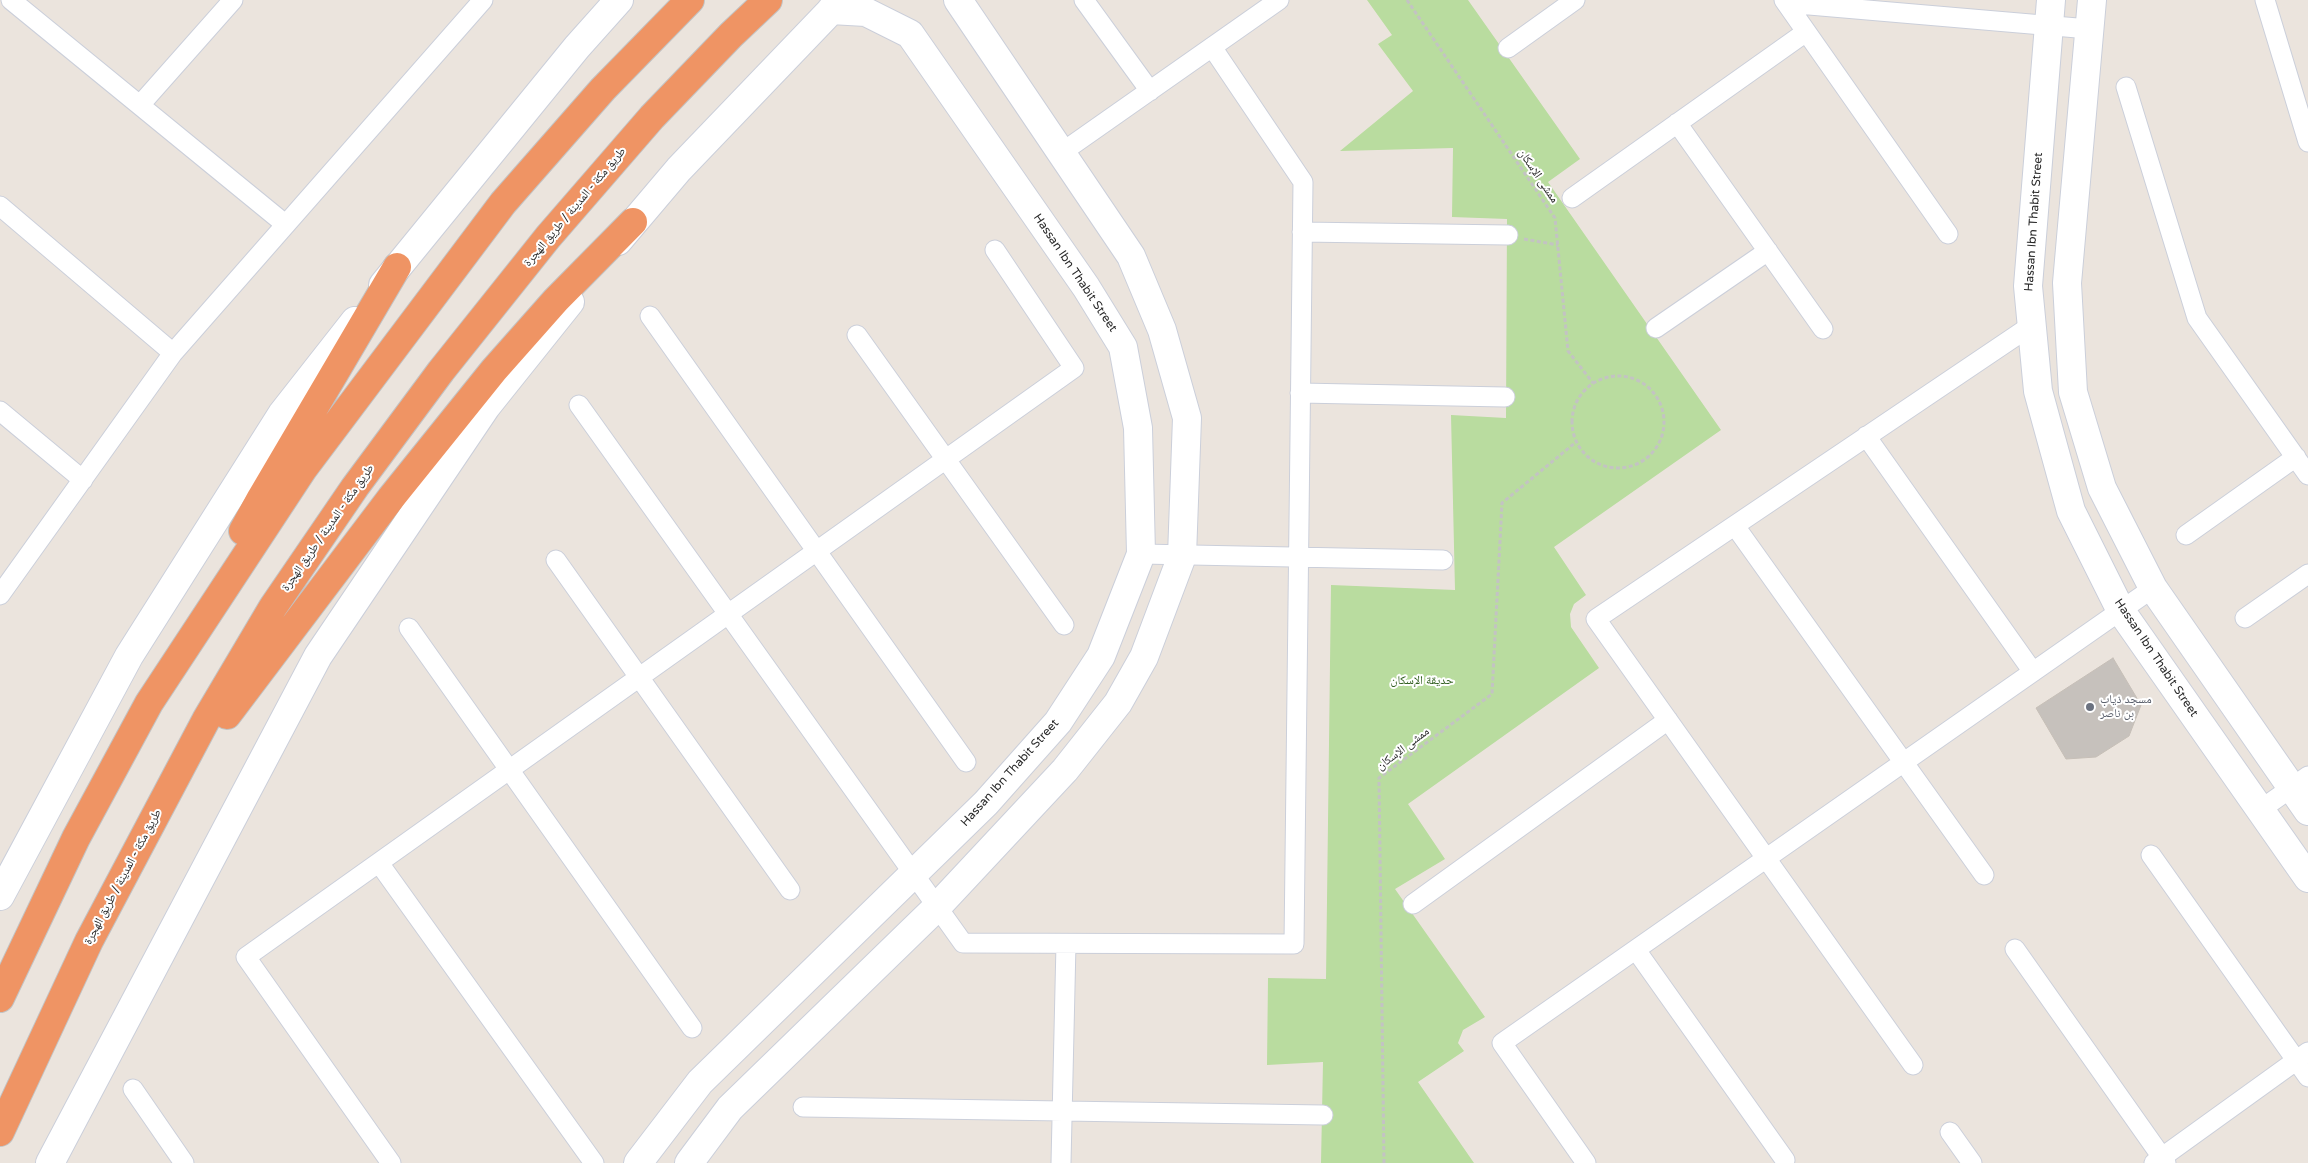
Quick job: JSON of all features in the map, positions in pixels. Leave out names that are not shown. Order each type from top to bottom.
[{"type":"highway","points":[[0,998],[76,838],[149,703],[184,647],[303,469],[504,203],[603,89],[690,0]]},
{"type":"highway","name":"طريق مكة - المدينة / طريق الهجرة","points":[[0,1132],[89,941],[206,720],[273,607],[355,487],[429,386],[548,237],[652,117],[730,35],[768,0]]},
{"type":"highway","points":[[142,840],[218,728],[391,498],[494,370],[556,300],[632,222]]},
{"type":"highway","points":[[184,647],[261,498],[397,267]]},
{"type":"street","points":[[140,105],[233,0]]},
{"type":"street","points":[[0,596],[174,353],[483,0]]},
{"type":"street","points":[[0,896],[139,639],[282,414],[397,267],[578,47],[620,0]]},
{"type":"street","points":[[689,1163],[730,1108],[936,908],[1065,770],[1118,703],[1144,657],[1182,556],[1187,418],[1162,330],[1130,256],[958,0]]},
{"type":"street","points":[[1084,0],[1150,91]]},
{"type":"street","points":[[1061,153],[1279,0]]},
{"type":"street","points":[[1508,48],[1575,0]]},
{"type":"street","points":[[2092,0],[2067,283],[2074,392],[2102,488],[2153,588],[2300,782],[2308,810]]},
{"type":"street","points":[[2265,0],[2308,142]]},
{"type":"street","points":[[1785,1],[2050,13],[2089,29]]},
{"type":"street","points":[[1785,1],[1948,234]]},
{"type":"street","points":[[16,2],[285,224]]},
{"type":"street","points":[[50,1163],[318,656],[486,408],[632,222],[836,5]]},
{"type":"street","name":"Hassan Ibn Thabit Street","points":[[638,1163],[700,1082],[986,803],[1058,722],[1101,656],[1141,554],[1138,428],[1123,347],[1086,287],[910,34],[866,12],[836,5]]},
{"type":"street","name":"Hassan Ibn Thabit Street","points":[[2050,13],[2028,286],[2038,391],[2071,511],[2121,611],[2308,878]]},
{"type":"street","points":[[1572,198],[1806,32]]},
{"type":"street","points":[[579,405],[962,943],[1294,944],[1302,182],[1212,47]]},
{"type":"street","points":[[2126,87],[2197,318],[2308,475]]},
{"type":"street","points":[[1677,123],[1823,329]]},
{"type":"street","points":[[0,206],[174,353]]},
{"type":"street","points":[[1302,232],[1508,236]]},
{"type":"street","points":[[386,1161],[246,957],[1074,368],[995,250]]},
{"type":"street","points":[[1656,328],[1768,251]]},
{"type":"street","points":[[650,316],[966,762]]},
{"type":"street","points":[[1913,1065],[1596,619],[2032,325]]},
{"type":"street","points":[[857,335],[1064,625]]},
{"type":"street","points":[[1300,393],[1506,396]]},
{"type":"street","points":[[0,411],[83,480]]},
{"type":"street","points":[[1866,436],[2033,672]]},
{"type":"street","points":[[2186,535],[2296,458]]},
{"type":"street","points":[[1735,526],[1984,875]]},
{"type":"street","points":[[1141,554],[1443,560]]},
{"type":"street","points":[[556,560],[790,890]]},
{"type":"street","points":[[2245,618],[2308,574]]},
{"type":"street","points":[[1586,1163],[1502,1043],[2153,588]]},
{"type":"street","points":[[409,628],[692,1028]]},
{"type":"street","points":[[1413,904],[1668,720]]},
{"type":"street","points":[[2260,810],[2300,782]]},
{"type":"street","points":[[2150,855],[2302,1056],[2308,1077]]},
{"type":"street","points":[[379,863],[594,1163]]},
{"type":"street","points":[[1061,1163],[1066,944]]},
{"type":"street","points":[[2015,949],[2161,1161],[2302,1056]]},
{"type":"street","points":[[1636,950],[1785,1160]]},
{"type":"street","points":[[133,1090],[184,1163]]},
{"type":"street","points":[[803,1106],[1323,1115]]},
{"type":"street","points":[[1950,1132],[1972,1163]]},
{"type":"path","name":"ممشى الإسكان","points":[[1407,0],[1556,218],[1568,351],[1593,383]]},
{"type":"path","points":[[1508,236],[1558,245]]},
{"type":"path","points":[[1614,375],[1636,379],[1646,384],[1660,401],[1665,424],[1663,434],[1652,454],[1643,461],[1622,468],[1605,466],[1590,460],[1576,442],[1571,420],[1573,409],[1577,399],[1593,383],[1614,375]]},
{"type":"path","name":"ممشى الإسكان","points":[[1384,1163],[1379,778],[1492,694],[1502,503],[1576,442]]},
{"type":"green space","name":"حديقة الإسكان","points":[[1367,0],[1468,0],[1580,159],[1548,182],[1721,430],[1554,547],[1586,595],[1574,604],[1570,614],[1571,627],[1599,668],[1408,804],[1445,859],[1395,889],[1485,1017],[1463,1030],[1458,1043],[1464,1051],[1418,1082],[1474,1163],[1321,1163],[1323,1062],[1267,1065],[1268,978],[1326,979],[1331,585],[1455,590],[1451,415],[1506,418],[1507,219],[1452,217],[1453,148],[1340,151],[1413,91],[1378,44],[1392,35]]},
{"type":"building","name":"مسجد ذياب بن ناصر","points":[[2113,658],[2141,705],[2129,736],[2096,757],[2066,759],[2036,708]]},
{"type":"place","name":"مسجد ذياب بن ناصر","points":[[2090,707]]}]
